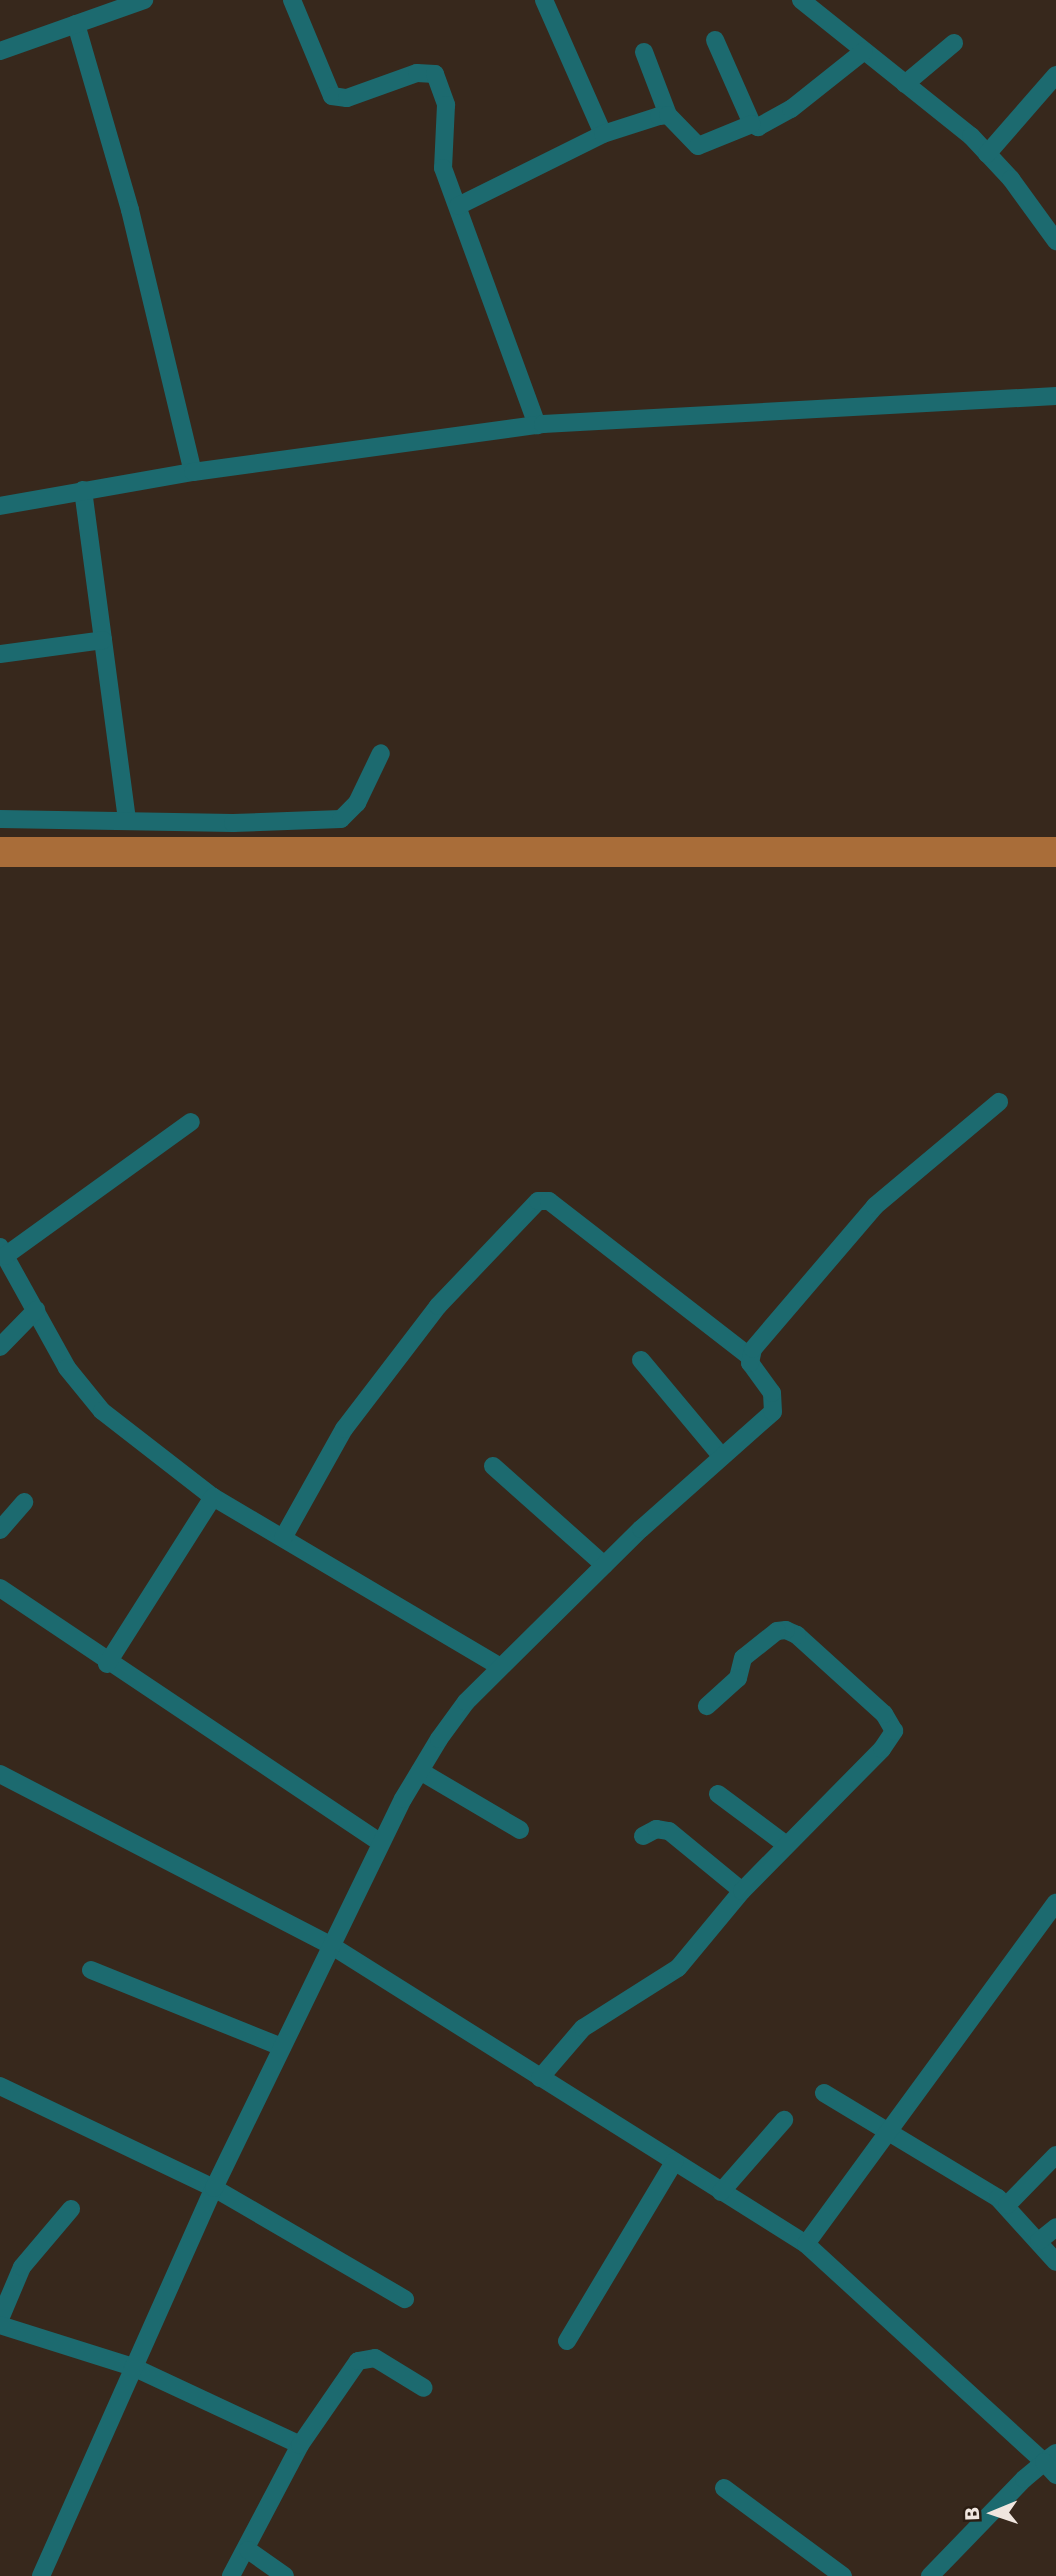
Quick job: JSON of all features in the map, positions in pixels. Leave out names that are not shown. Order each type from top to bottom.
[{"type":"street","points":[[0,51],[144,0]]},
{"type":"street","points":[[292,0],[332,96],[347,98],[417,74],[435,74],[446,105],[443,168],[537,425]]},
{"type":"street","points":[[544,0],[603,134]]},
{"type":"street","points":[[800,0],[987,154],[1056,241]]},
{"type":"street","points":[[76,24],[130,210],[192,472]]},
{"type":"street","points":[[715,40],[752,124]]},
{"type":"street","points":[[905,84],[954,43]]},
{"type":"street","points":[[644,52],[668,115],[698,146],[752,124],[766,126],[864,51]]},
{"type":"street","points":[[987,154],[1056,75]]},
{"type":"street","points":[[458,206],[603,134],[668,115]]},
{"type":"street","points":[[0,506],[192,472],[537,425],[1056,396]]},
{"type":"street","points":[[83,490],[127,820]]},
{"type":"street","points":[[0,654],[103,640]]},
{"type":"street","points":[[0,819],[233,823],[341,819],[357,803],[381,753]]},
{"type":"street","points":[[750,1357],[875,1206],[999,1102]]},
{"type":"street","points":[[191,1122],[3,1251],[36,1310],[85,1392],[213,1497],[501,1667]]},
{"type":"street","points":[[41,2576],[214,2188],[381,1843],[420,1771],[466,1702],[604,1565],[775,1406],[750,1357],[549,1201],[538,1201],[438,1306],[344,1429],[283,1538]]},
{"type":"street","points":[[0,1347],[36,1310]]},
{"type":"street","points":[[641,1360],[722,1457]]},
{"type":"street","points":[[493,1466],[604,1565]]},
{"type":"street","points":[[107,1664],[213,1497]]},
{"type":"street","points":[[0,1530],[24,1502]]},
{"type":"street","points":[[0,1588],[107,1664],[381,1843]]},
{"type":"street","points":[[540,2078],[583,2028],[678,1968],[785,1844],[890,1740],[892,1724],[797,1635],[786,1630],[777,1631],[743,1658],[738,1678],[707,1706]]},
{"type":"street","points":[[420,1771],[520,1830]]},
{"type":"street","points":[[0,1774],[332,1946],[806,2245],[1052,2463],[998,2503],[930,2576]]},
{"type":"street","points":[[718,1794],[785,1844]]},
{"type":"street","points":[[643,1836],[656,1829],[669,1831],[742,1891]]},
{"type":"street","points":[[806,2245],[1056,1903]]},
{"type":"street","points":[[91,1970],[282,2048]]},
{"type":"street","points":[[0,2086],[214,2188],[405,2299]]},
{"type":"street","points":[[824,2092],[1007,2205],[1056,2262]]},
{"type":"street","points":[[721,2192],[784,2120]]},
{"type":"street","points":[[1007,2205],[1056,2155]]},
{"type":"street","points":[[567,2341],[674,2162]]},
{"type":"street","points":[[0,2319],[22,2267],[71,2209]]},
{"type":"street","points":[[1039,2241],[1056,2227]]},
{"type":"street","points":[[0,2325],[133,2367],[300,2445]]},
{"type":"street","points":[[231,2576],[248,2550],[300,2445],[358,2361],[375,2358],[424,2388]]},
{"type":"street","points":[[724,2488],[843,2576]]},
{"type":"street","points":[[248,2550],[285,2576]]},
{"type":"shaded area","points":[[0,837],[1056,837],[1056,867],[0,867]]}]
